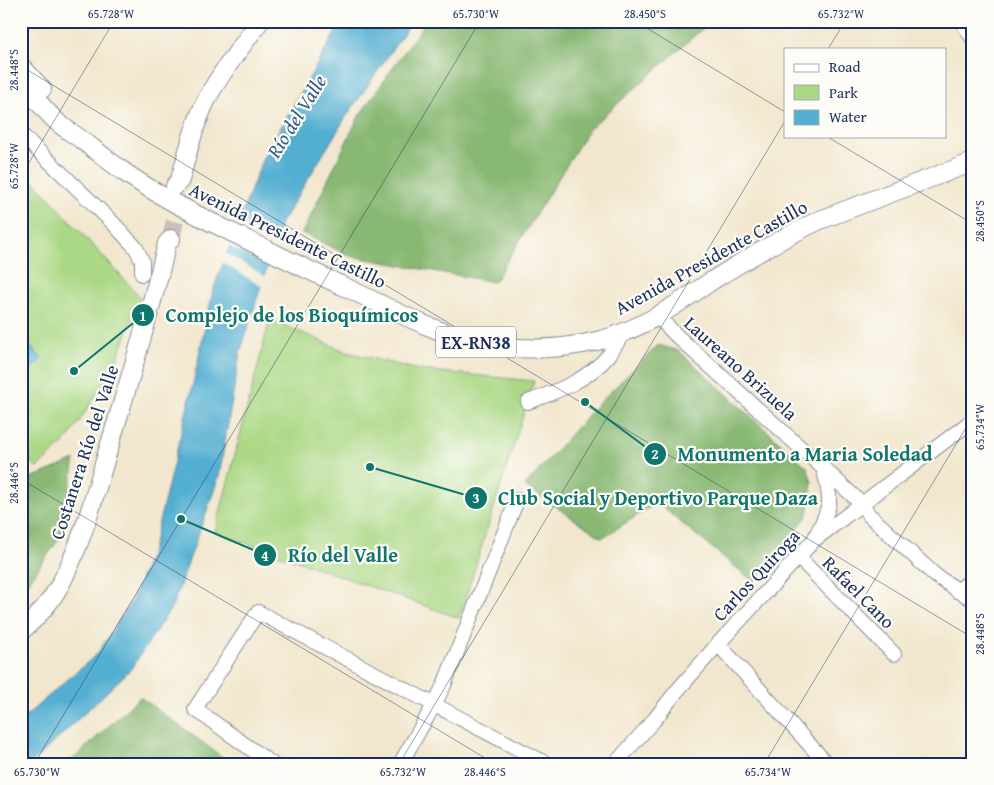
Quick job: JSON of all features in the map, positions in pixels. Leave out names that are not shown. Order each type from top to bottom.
[{"type":"main road","points":[[179,184],[195,131],[209,95],[260,21]]},
{"type":"main road","name":"Avenida Presidente Castillo","points":[[21,66],[65,114],[91,147]]},
{"type":"main road","name":"Avenida Presidente Castillo","points":[[21,82],[56,121],[120,170],[190,211],[305,269],[415,320],[479,343],[507,347],[540,348],[572,346],[623,332],[658,316],[742,262],[802,229],[973,162]]},
{"type":"main road","name":"Costanera Río del Valle","points":[[21,631],[42,612],[53,596],[62,582],[76,548],[91,507],[141,343],[156,292],[167,240]]},
{"type":"street","points":[[962,21],[973,39]]},
{"type":"street","points":[[21,134],[112,222],[136,248],[142,260],[142,274]]},
{"type":"street","name":"Laureano Brizuela","points":[[658,316],[686,344],[822,467],[902,546],[936,576],[973,600]]},
{"type":"street","points":[[528,402],[562,389],[593,371],[610,354],[623,332]]},
{"type":"street","name":"Carlos Quiroga","points":[[615,764],[718,644],[814,540],[973,420]]},
{"type":"street","points":[[814,540],[826,514],[829,502],[822,467]]},
{"type":"street","points":[[400,764],[444,685],[517,500]]},
{"type":"street","name":"Rafael Cano","points":[[798,557],[894,654]]},
{"type":"street","points":[[957,591],[973,579]]},
{"type":"street","points":[[272,764],[195,709],[258,612],[547,764]]},
{"type":"street","points":[[718,644],[827,764]]},
{"type":"green space","points":[[426,21],[711,21],[589,129],[494,282],[350,256],[302,233],[359,116]]},
{"type":"green space","points":[[33,180],[140,297],[114,368],[67,440],[37,468],[21,452],[21,192]]},
{"type":"green space","points":[[270,319],[347,352],[419,370],[534,381],[459,618],[215,532]]},
{"type":"green space","points":[[658,345],[679,351],[807,467],[812,482],[808,515],[754,582],[657,503],[602,538],[525,486],[595,407]]},
{"type":"green space","points":[[75,460],[61,536],[21,593],[21,482]]},
{"type":"green space","points":[[140,697],[232,764],[68,764]]},
{"type":"water","points":[[342,21],[412,21],[346,117],[281,223],[240,353],[219,477],[173,605],[131,669],[30,764],[21,764],[21,720],[97,654],[131,602],[152,550],[191,393],[213,290],[263,158]]},
{"type":"water","points":[[29,345],[42,359],[21,379],[21,353]]},
{"type":"pier","points":[[237,221],[278,242],[270,267],[227,245]]},
{"type":"pier","points":[[225,253],[266,277],[263,287],[221,262]]},
{"type":"tunnel","points":[[171,239],[182,187]]},
{"type":"place","name":"Complejo de los Bioquímicos","points":[[74,371]]},
{"type":"place","name":"Monumento a Maria Soledad","points":[[585,402]]},
{"type":"place","name":"Club Social y Deportivo Parque Daza","points":[[370,467]]},
{"type":"place","name":"Río del Valle","points":[[181,519]]}]
